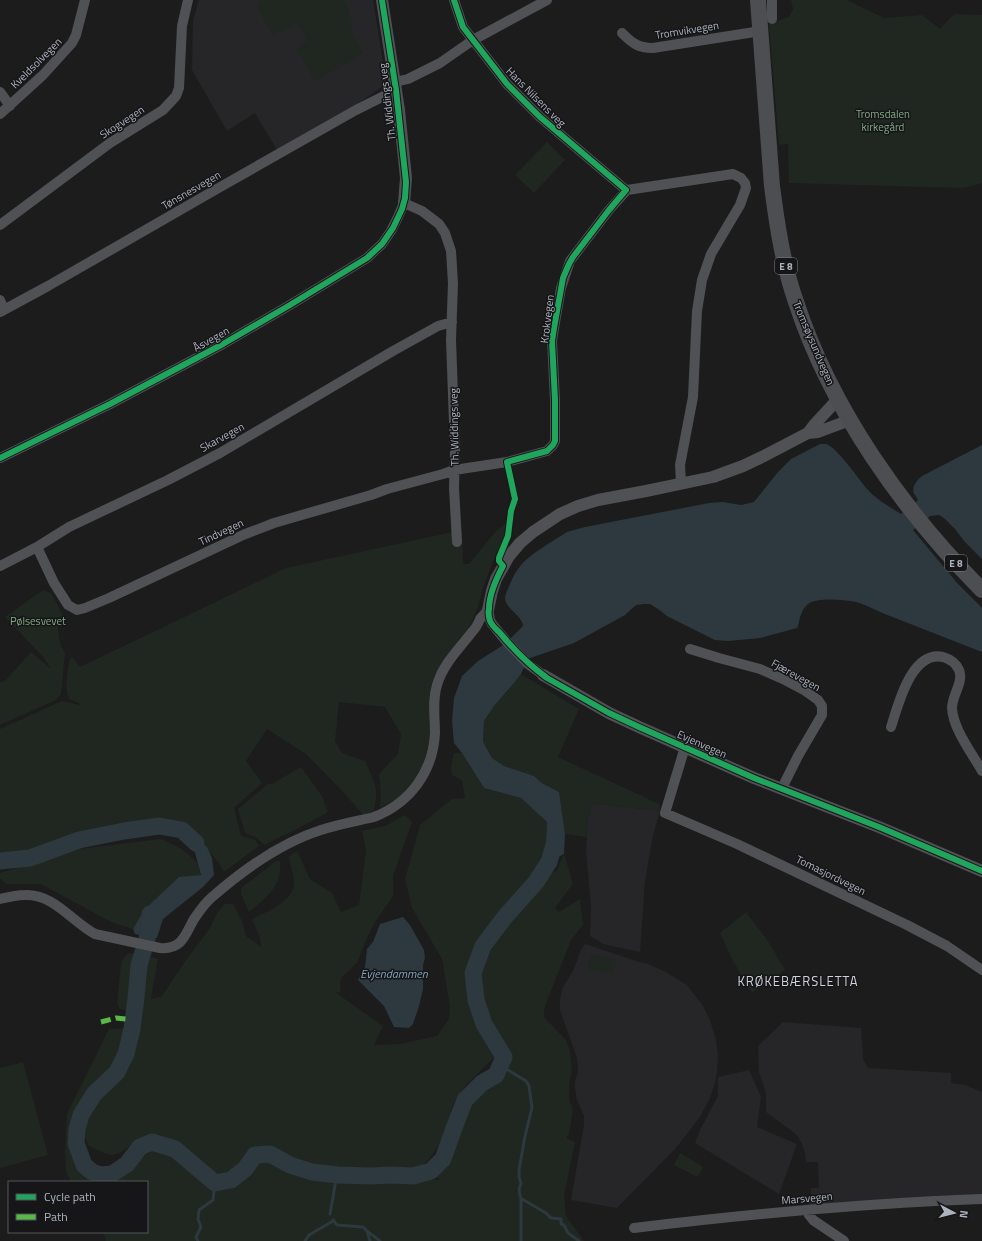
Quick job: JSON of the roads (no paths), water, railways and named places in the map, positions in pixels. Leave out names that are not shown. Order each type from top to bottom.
[{"type":"highway","name":"Tromsøysundvegen","points":[[758,0],[772,186],[782,250],[795,301],[826,376],[838,400],[876,461],[925,527],[982,590]]},
{"type":"street","name":"Kveldsolvegen","points":[[0,114],[46,71],[74,40],[85,0]]},
{"type":"street","name":"Skogvegen","points":[[0,225],[110,143],[163,110],[172,102],[179,88],[182,26],[188,0]]},
{"type":"street","name":"Th. Widdings veg","points":[[382,0],[395,86],[406,178],[404,203],[417,208],[434,220],[442,228],[451,251],[453,298],[454,493],[457,542]]},
{"type":"street","name":"Hans Nilsens veg","points":[[454,0],[461,23],[505,82],[521,99],[560,134],[626,190]]},
{"type":"street","name":"Tønsnesvegen","points":[[2,311],[356,110],[395,86],[440,63],[473,40],[547,0]]},
{"type":"street","points":[[772,0],[772,19]]},
{"type":"street","name":"Tromvikvegen","points":[[622,32],[635,45],[645,48],[653,48],[760,31]]},
{"type":"street","points":[[0,92],[10,106]]},
{"type":"street","points":[[626,190],[733,174],[741,178],[746,185],[746,191],[740,205],[711,254],[702,280],[697,311],[693,397],[680,465],[681,484]]},
{"type":"street","name":"Krokvegen","points":[[454,470],[497,464],[534,455],[547,451],[553,445],[555,441],[555,400],[552,341],[563,278],[570,261],[626,190]]},
{"type":"street","name":"Åsvegen","points":[[0,458],[110,404],[222,344],[367,258],[382,244],[391,231],[404,203]]},
{"type":"street","points":[[0,300],[2,311]]},
{"type":"street","name":"Skarvegen","points":[[0,566],[37,547],[69,528],[220,453],[386,354],[438,326],[452,322]]},
{"type":"street","points":[[808,433],[838,400]]},
{"type":"street","points":[[0,899],[24,895],[36,895],[48,899],[87,930],[95,934],[160,948],[169,948],[178,944],[186,936],[199,912],[211,899],[270,853],[294,840],[311,834],[382,814],[396,806],[411,793],[426,771],[432,757],[435,734],[434,697],[440,674],[488,610],[496,579],[509,556],[527,537],[567,510],[584,504],[713,477],[743,466],[808,433],[818,432],[850,420]]},
{"type":"street","name":"Tindvegen","points":[[37,547],[54,583],[68,605],[77,610],[109,598],[262,527],[454,470]]},
{"type":"street","name":"Evjenvegen","points":[[488,610],[492,624],[528,664],[543,675],[623,720],[685,746],[754,778],[879,827],[982,871]]},
{"type":"street","name":"Fjærevegen","points":[[690,649],[766,671],[804,690],[816,698],[820,703],[823,709],[822,715],[798,756],[782,788]]},
{"type":"street","points":[[891,727],[901,696],[916,668],[926,660],[933,657],[949,659],[958,666],[961,675],[953,699],[952,709],[954,718],[963,739],[982,771]]},
{"type":"street","name":"Evjenvegen","points":[[665,813],[685,746]]},
{"type":"street","name":"Tomasjordvegen","points":[[665,813],[738,844],[912,928],[947,946],[982,970]]},
{"type":"street","name":"Marsvegen","points":[[634,1228],[775,1212],[861,1205],[982,1199]]},
{"type":"street","points":[[808,1210],[809,1216],[813,1220],[844,1241]]},
{"type":"water","points":[[820,444],[826,444],[836,451],[872,494],[901,514],[918,500],[913,489],[916,482],[922,476],[982,445],[982,559],[965,542],[955,529],[939,515],[930,516],[913,530],[958,584],[982,608],[982,652],[865,605],[851,601],[818,600],[808,604],[804,609],[797,628],[760,638],[728,641],[715,640],[667,616],[650,604],[636,605],[625,615],[574,643],[530,658],[521,674],[494,706],[484,721],[483,742],[492,758],[504,766],[534,776],[542,783],[559,792],[565,834],[564,854],[549,862],[545,862],[547,822],[521,798],[484,788],[454,743],[452,721],[454,698],[462,676],[478,661],[505,644],[523,626],[520,619],[506,603],[505,599],[517,570],[532,555],[569,531],[709,503],[723,502],[741,505],[754,502],[778,472],[791,459]]},
{"type":"water","points":[[159,826],[182,830],[198,839],[207,847],[212,858],[214,875],[203,887],[163,919],[157,938],[135,934],[133,929],[144,910],[179,877],[201,875],[195,853],[179,836]]},
{"type":"water","name":"Evjendammen","points":[[403,917],[410,925],[424,950],[425,958],[423,965],[423,989],[413,1024],[409,1028],[394,1027],[384,1006],[358,980],[365,967],[367,949],[373,942],[380,924]]},
{"type":"waterway","points":[[0,861],[30,858],[79,840],[159,826],[182,830],[196,843]]},
{"type":"waterway","points":[[150,914],[147,939],[139,965],[132,1029],[126,1054],[117,1072],[94,1094],[81,1115],[77,1129],[76,1143],[84,1165],[92,1172],[101,1175],[112,1174],[127,1164],[140,1147],[152,1142],[175,1149],[215,1183],[231,1180],[245,1169],[255,1155],[270,1154],[290,1165],[312,1172],[338,1175],[413,1176],[431,1171],[443,1159],[465,1100],[482,1083],[496,1075],[504,1057],[484,1024],[476,1000],[473,973],[483,946],[504,918],[536,882],[549,862],[555,841]]},
{"type":"waterway","points":[[500,1065],[526,1081],[529,1086],[532,1108],[519,1170],[521,1183],[519,1190],[521,1199],[521,1241]]},
{"type":"waterway","points":[[330,1214],[336,1180],[341,1175]]},
{"type":"waterway","points":[[198,1241],[196,1237],[201,1227],[198,1219],[199,1210],[213,1200],[215,1183]]},
{"type":"waterway","points":[[522,1199],[546,1213],[551,1218],[561,1219],[561,1224],[564,1225],[568,1233],[579,1241]]},
{"type":"waterway","points":[[333,1220],[337,1225],[363,1227],[367,1231],[370,1241]]},
{"type":"waterway","points":[[305,1241],[309,1235],[333,1221]]},
{"type":"waterway","points":[[367,1231],[380,1241]]},
{"type":"district","name":"KRØKEBÆRSLETTA","points":[[798,981]]},
{"type":"park label","name":"Tromsdalen kirkegård","points":[[883,120]]},
{"type":"park label","name":"Pølsesvevet","points":[[38,621]]}]
